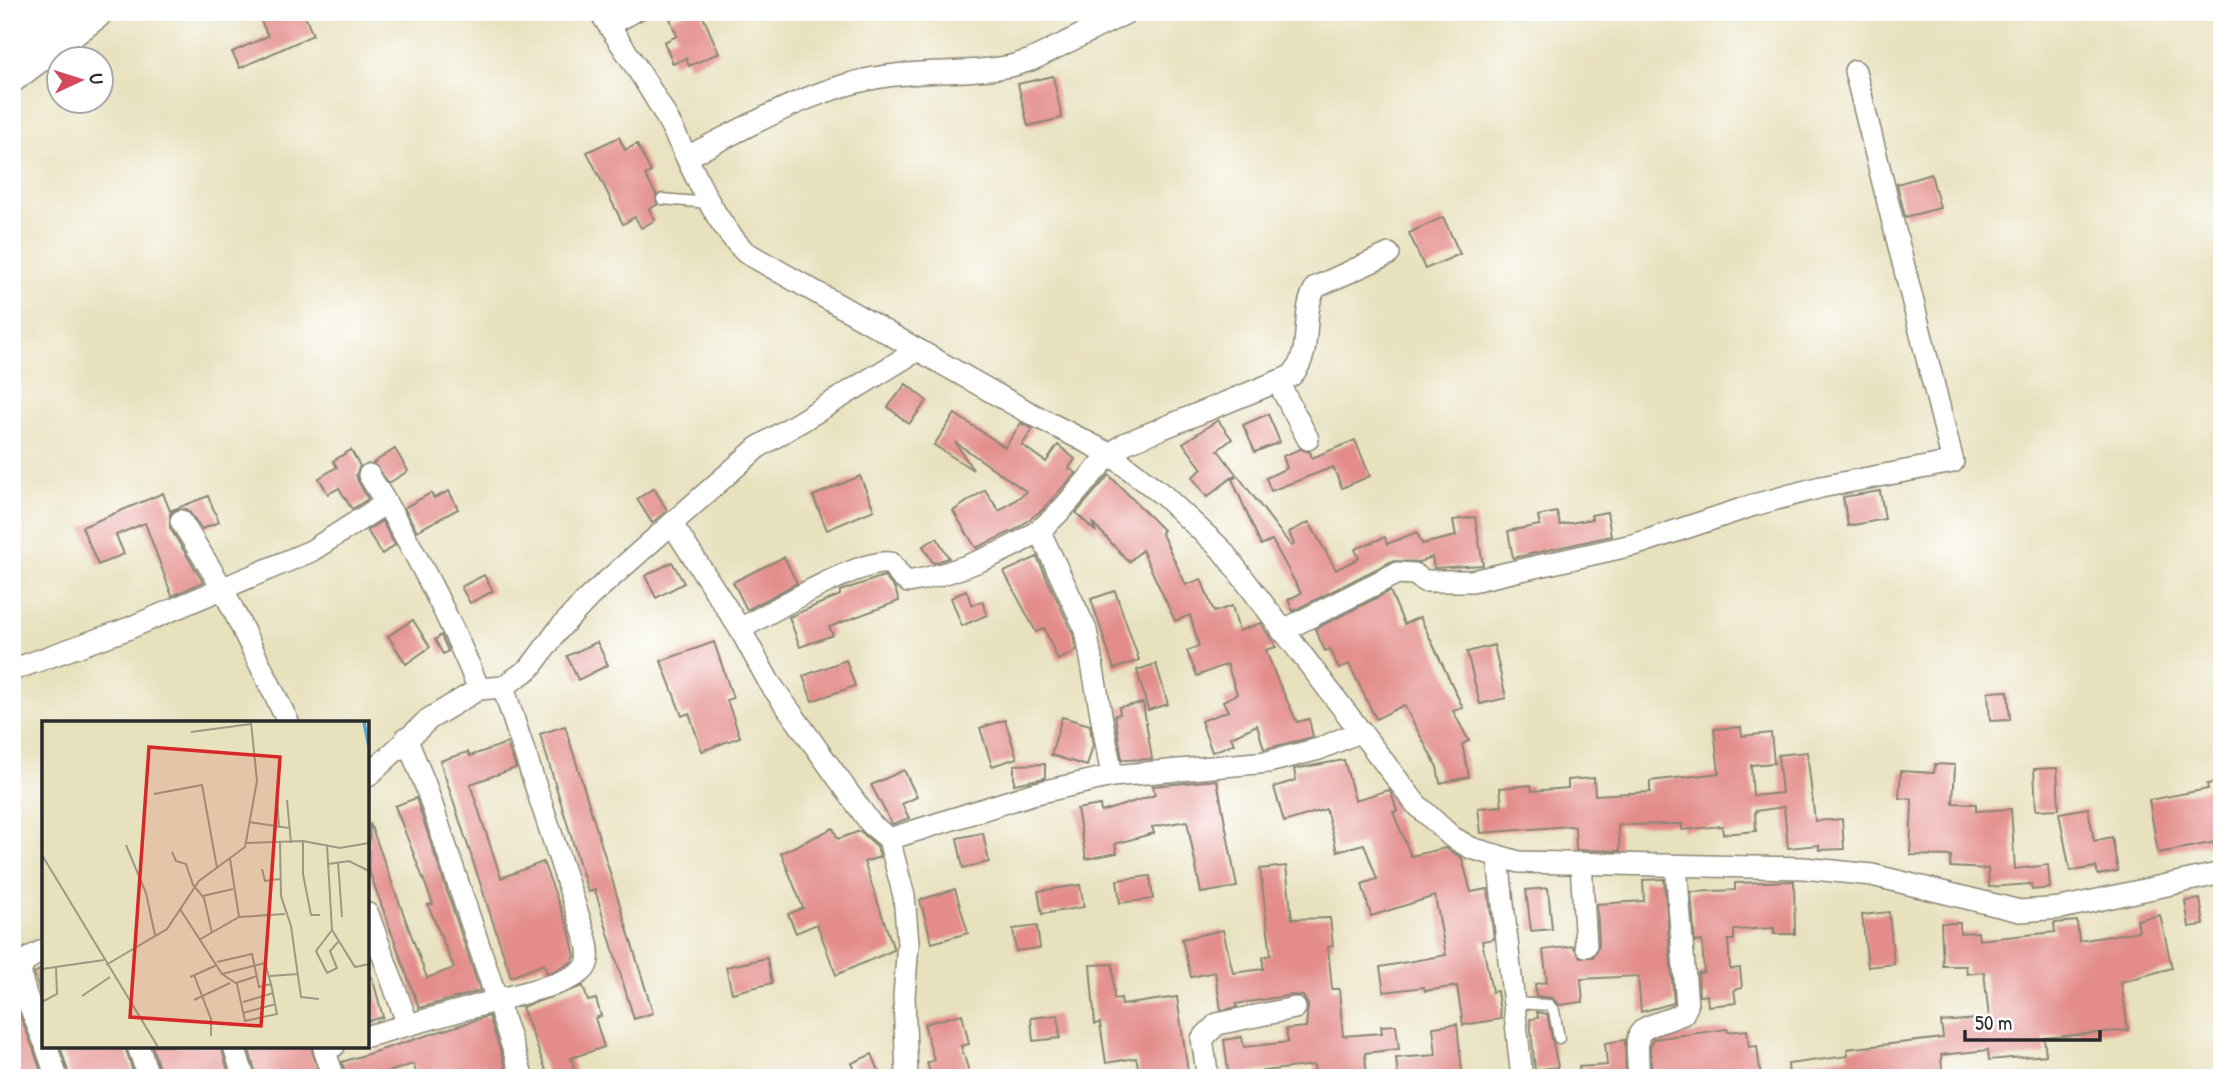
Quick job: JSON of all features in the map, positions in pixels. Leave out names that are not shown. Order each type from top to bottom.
[{"type":"highway","points":[[12,36],[46,12]]},
{"type":"highway","points":[[12,74],[94,12]]},
{"type":"street","points":[[687,157],[784,108],[844,86],[887,76],[1011,66],[1031,60],[1128,12]]},
{"type":"street","points":[[606,21],[648,84],[725,230],[745,252],[1026,411],[1110,454],[1163,495],[1221,549],[1416,804],[1434,823],[1471,848],[1499,858],[1581,864],[1804,868],[1872,875],[2020,911],[2061,908],[2222,873]]},
{"type":"street","points":[[1282,631],[1397,573],[1414,574],[1424,581],[1472,581],[1637,544],[1754,505],[1821,487],[1953,462],[1855,71]]},
{"type":"street","points":[[740,629],[817,588],[875,562],[891,563],[904,580],[914,581],[992,556],[1020,543],[1050,521],[1110,454],[1126,443],[1278,382],[1300,367],[1309,298],[1316,287],[1389,254]]},
{"type":"street","points":[[369,775],[429,719],[479,689],[503,687],[530,668],[559,629],[589,597],[757,448],[918,350]]},
{"type":"street","points":[[1278,382],[1308,439]]},
{"type":"street","points":[[369,475],[413,547],[460,640],[479,689]]},
{"type":"street","points":[[12,670],[127,629],[311,551],[386,503]]},
{"type":"street","points":[[181,520],[223,589],[288,721]]},
{"type":"street","points":[[672,524],[740,629],[769,682],[871,824],[889,839],[907,918],[904,1038],[907,1078]]},
{"type":"street","points":[[1039,530],[1086,631],[1112,776]]},
{"type":"street","points":[[369,1036],[580,975],[590,956],[503,687]]},
{"type":"street","points":[[889,839],[1032,794],[1112,776],[1268,762],[1319,749],[1361,731]]},
{"type":"street","points":[[406,738],[523,1078]]},
{"type":"street","points":[[1499,858],[1522,1078]]},
{"type":"street","points":[[1581,864],[1586,947]]},
{"type":"street","points":[[1639,1078],[1636,1040],[1639,1031],[1645,1026],[1683,1014],[1688,1006],[1676,866]]},
{"type":"street","points":[[369,917],[408,1025]]},
{"type":"street","points":[[42,951],[31,956],[22,966],[22,978],[42,1035]]},
{"type":"street","points":[[1208,1078],[1202,1039],[1208,1029],[1217,1024],[1295,1008]]},
{"type":"street","points":[[47,1048],[57,1078]]},
{"type":"street","points":[[139,1048],[149,1078]]},
{"type":"street","points":[[235,1048],[244,1078]]},
{"type":"street","points":[[327,1048],[334,1078]]},
{"type":"lane","points":[[606,21],[642,13]]},
{"type":"lane","points":[[662,199],[709,203]]},
{"type":"lane","points":[[1514,1003],[1549,1006],[1554,1011],[1559,1038]]},
{"type":"building","points":[[270,12],[303,12],[313,35],[240,68],[232,52],[268,36],[259,17]]},
{"type":"building","points":[[686,12],[701,12],[719,53],[689,66],[686,58],[673,64],[664,42],[677,36],[670,19]]},
{"type":"building","points":[[1053,76],[1062,118],[1028,126],[1018,84]]},
{"type":"building","points":[[619,137],[625,150],[637,144],[651,172],[645,175],[656,194],[657,205],[649,209],[655,220],[641,228],[635,217],[623,224],[587,152]]},
{"type":"building","points":[[1931,174],[1940,208],[1905,217],[1897,184]]},
{"type":"building","points":[[1443,217],[1460,254],[1425,269],[1409,233]]},
{"type":"building","points":[[906,384],[927,401],[909,424],[888,407]]},
{"type":"building","points":[[955,414],[1005,447],[1021,423],[1033,429],[1022,445],[1046,462],[1058,445],[1075,459],[1069,468],[1076,473],[1042,510],[1015,530],[976,548],[953,511],[985,490],[999,511],[1027,492],[955,442],[973,470],[934,445]]},
{"type":"building","points":[[1268,414],[1280,442],[1255,452],[1243,425]]},
{"type":"building","points":[[1218,420],[1232,439],[1218,450],[1236,474],[1207,497],[1192,477],[1202,469],[1183,443]]},
{"type":"building","points":[[1355,440],[1370,476],[1342,488],[1333,467],[1271,491],[1266,478],[1287,468],[1283,456],[1300,449],[1310,452],[1312,458]]},
{"type":"building","points":[[395,449],[408,471],[389,483],[373,463]]},
{"type":"building","points":[[351,450],[360,466],[356,475],[358,481],[368,499],[352,509],[339,488],[328,494],[319,478],[337,467],[333,461]]},
{"type":"building","points":[[1109,475],[1163,530],[1161,532],[1186,585],[1201,579],[1214,612],[1232,606],[1239,631],[1261,623],[1276,647],[1266,650],[1276,677],[1297,722],[1309,719],[1313,737],[1264,749],[1257,725],[1231,737],[1234,744],[1212,752],[1201,721],[1228,711],[1223,701],[1237,694],[1227,664],[1197,676],[1187,651],[1199,646],[1190,615],[1175,621],[1142,550],[1129,562],[1092,522],[1096,532],[1076,513]]},
{"type":"building","points":[[860,476],[874,510],[827,530],[813,496]]},
{"type":"building","points":[[1238,476],[1291,546],[1294,544],[1289,532],[1309,522],[1336,570],[1359,558],[1355,549],[1385,537],[1387,544],[1417,532],[1422,544],[1456,536],[1453,520],[1475,517],[1483,565],[1434,568],[1432,557],[1419,562],[1392,561],[1293,611],[1288,600],[1301,593],[1272,540],[1261,545],[1232,479]]},
{"type":"building","points":[[654,488],[667,510],[652,523],[637,499]]},
{"type":"building","points":[[449,491],[458,509],[417,531],[404,508],[431,493],[434,498]]},
{"type":"building","points":[[1880,491],[1885,519],[1848,526],[1843,497]]},
{"type":"building","points":[[163,493],[170,511],[208,496],[219,522],[202,529],[187,509],[175,510],[170,514],[170,528],[203,582],[172,596],[145,523],[116,535],[124,554],[98,565],[82,527]]},
{"type":"building","points":[[1557,512],[1560,525],[1592,519],[1591,515],[1607,512],[1611,536],[1513,558],[1508,531],[1540,525],[1538,516]]},
{"type":"building","points":[[382,521],[395,545],[382,554],[367,530]]},
{"type":"building","points":[[937,538],[949,558],[933,563],[923,546]]},
{"type":"building","points":[[784,557],[797,583],[747,610],[733,582]]},
{"type":"building","points":[[1037,557],[1073,634],[1076,651],[1058,660],[1044,628],[1036,632],[1004,572]]},
{"type":"building","points":[[672,562],[684,583],[656,598],[645,576]]},
{"type":"building","points":[[484,575],[493,591],[470,603],[461,587]]},
{"type":"building","points":[[884,576],[895,589],[899,601],[829,627],[833,635],[800,647],[789,617],[840,595],[840,591]]},
{"type":"building","points":[[966,590],[972,605],[982,601],[987,615],[962,626],[951,598]]},
{"type":"building","points":[[1115,591],[1139,660],[1114,669],[1091,599]]},
{"type":"building","points":[[1390,591],[1404,624],[1420,617],[1463,708],[1453,711],[1469,741],[1462,744],[1469,777],[1440,783],[1437,767],[1404,705],[1376,719],[1349,664],[1339,669],[1330,649],[1325,651],[1315,629]]},
{"type":"building","points":[[413,620],[430,647],[406,664],[388,636]]},
{"type":"building","points":[[441,635],[448,651],[443,654],[435,640]]},
{"type":"building","points":[[597,642],[608,665],[578,680],[567,656]]},
{"type":"building","points":[[714,642],[733,698],[727,700],[740,737],[702,751],[689,713],[682,716],[661,661]]},
{"type":"building","points":[[1494,645],[1506,698],[1480,704],[1467,652]]},
{"type":"building","points":[[846,660],[855,686],[812,701],[803,676]]},
{"type":"building","points":[[1156,664],[1168,704],[1148,710],[1137,670]]},
{"type":"building","points":[[2008,691],[2010,720],[1990,721],[1988,692]]},
{"type":"building","points":[[1143,703],[1152,759],[1122,760],[1115,715],[1120,714],[1119,707]]},
{"type":"building","points":[[1062,717],[1090,725],[1093,745],[1087,766],[1051,755]]},
{"type":"building","points":[[1005,720],[1017,758],[992,766],[980,728]]},
{"type":"building","points":[[565,726],[653,1013],[634,1019],[595,890],[588,892],[540,734]]},
{"type":"building","points":[[1741,727],[1742,736],[1771,733],[1774,763],[1751,765],[1753,796],[1782,793],[1778,755],[1807,752],[1815,821],[1842,819],[1844,849],[1819,850],[1819,845],[1788,848],[1784,807],[1755,811],[1756,831],[1723,834],[1722,826],[1682,830],[1682,824],[1618,825],[1620,851],[1576,850],[1575,827],[1570,826],[1481,833],[1478,808],[1502,806],[1500,788],[1531,785],[1532,791],[1568,788],[1568,780],[1594,778],[1595,795],[1650,792],[1650,781],[1719,773],[1714,729]]},
{"type":"building","points":[[507,743],[516,768],[470,784],[501,878],[543,862],[569,930],[575,956],[572,962],[552,972],[547,973],[544,964],[511,977],[440,761],[468,752],[470,756]]},
{"type":"building","points":[[1344,760],[1355,800],[1389,790],[1397,811],[1393,812],[1411,856],[1445,848],[1462,858],[1471,892],[1488,889],[1494,939],[1482,941],[1492,992],[1497,991],[1501,1019],[1463,1025],[1457,986],[1425,991],[1424,987],[1384,992],[1380,967],[1446,955],[1435,896],[1371,916],[1362,884],[1377,879],[1364,844],[1337,851],[1326,809],[1284,822],[1274,787],[1296,780],[1294,769]]},
{"type":"building","points":[[1045,764],[1045,778],[1014,784],[1014,765]]},
{"type":"building","points":[[1935,764],[1955,765],[1953,803],[1976,804],[1976,811],[2011,809],[2015,869],[2048,865],[2050,888],[2032,890],[2031,884],[1989,887],[1988,869],[1950,867],[1951,856],[1910,855],[1912,799],[1899,798],[1901,771],[1934,773]]},
{"type":"building","points":[[2057,768],[2059,809],[2036,810],[2034,769]]},
{"type":"building","points":[[904,770],[917,797],[902,804],[909,818],[892,824],[871,785]]},
{"type":"building","points":[[1217,780],[1237,887],[1201,893],[1187,821],[1152,827],[1154,833],[1115,844],[1117,853],[1086,859],[1077,809],[1100,805],[1101,812],[1155,795],[1153,786]]},
{"type":"building","points":[[2222,782],[2222,841],[2158,853],[2149,800],[2208,789],[2207,784]]},
{"type":"building","points":[[416,798],[480,991],[419,1008],[369,871],[370,823],[427,978],[454,968],[428,905],[433,904],[395,806]]},
{"type":"building","points":[[2088,808],[2094,841],[2112,837],[2118,871],[2098,875],[2096,867],[2070,871],[2059,813]]},
{"type":"building","points":[[833,828],[838,839],[860,831],[877,846],[880,857],[864,862],[894,950],[836,975],[817,924],[796,933],[788,914],[803,908],[781,853]]},
{"type":"building","points":[[983,833],[989,862],[963,868],[957,838]]},
{"type":"building","points":[[1286,866],[1292,919],[1330,918],[1333,946],[1328,947],[1332,989],[1339,989],[1343,1036],[1382,1033],[1381,1026],[1396,1025],[1399,1049],[1365,1053],[1367,1078],[1344,1078],[1343,1072],[1315,1074],[1314,1065],[1248,1073],[1249,1078],[1229,1078],[1224,1040],[1242,1037],[1244,1047],[1288,1042],[1286,1029],[1306,1027],[1308,1005],[1303,996],[1292,995],[1236,1004],[1237,1007],[1221,1010],[1215,972],[1191,977],[1182,939],[1223,930],[1233,973],[1263,969],[1263,957],[1271,955],[1260,869]]},
{"type":"building","points":[[1150,876],[1153,899],[1120,903],[1117,880]]},
{"type":"building","points":[[1664,879],[1674,1003],[1641,1012],[1638,976],[1581,979],[1583,1002],[1559,1005],[1552,998],[1536,996],[1535,984],[1547,982],[1543,950],[1573,946],[1580,957],[1593,957],[1599,945],[1597,904],[1644,901],[1643,880]]},
{"type":"building","points":[[1794,881],[1795,934],[1774,934],[1774,928],[1734,930],[1734,940],[1728,940],[1730,969],[1740,968],[1742,988],[1734,990],[1736,1003],[1708,1006],[1707,995],[1699,996],[1698,973],[1704,972],[1702,941],[1695,942],[1691,892],[1735,890],[1735,883]]},
{"type":"building","points":[[1080,885],[1084,907],[1042,914],[1038,891]]},
{"type":"building","points":[[1548,888],[1552,929],[1531,931],[1526,890]]},
{"type":"building","points":[[955,889],[968,933],[932,943],[920,900]]},
{"type":"building","points":[[2200,899],[2204,925],[2189,927],[2185,901]]},
{"type":"building","points":[[1889,912],[1894,964],[1868,967],[1862,915]]},
{"type":"building","points":[[2160,915],[2172,968],[2121,982],[2128,1030],[2044,1038],[2046,1055],[1989,1060],[1988,1050],[1941,1055],[1942,1070],[1859,1078],[1789,1078],[1788,1064],[1848,1056],[1847,1049],[1943,1038],[1941,1022],[1989,1018],[1984,972],[1967,974],[1966,966],[1943,966],[1941,923],[1960,923],[1960,933],[1978,932],[1979,940],[2055,932],[2054,923],[2077,921],[2079,941],[2139,931],[2137,920]]},
{"type":"building","points":[[1037,926],[1040,948],[1016,951],[1013,929]]},
{"type":"building","points":[[767,958],[772,983],[732,993],[726,967]]},
{"type":"building","points":[[1113,964],[1114,999],[1121,998],[1122,1005],[1177,997],[1189,1078],[1141,1078],[1136,1058],[1106,1063],[1100,1023],[1095,1024],[1090,965]]},
{"type":"building","points":[[42,969],[42,999],[34,973]]},
{"type":"building","points":[[372,977],[383,1017],[369,1021],[369,978]]},
{"type":"building","points":[[583,986],[588,1001],[596,999],[601,1016],[595,1018],[604,1047],[571,1058],[577,1078],[549,1078],[522,1007]]},
{"type":"building","points":[[12,995],[43,1078],[20,1078],[12,1056]]},
{"type":"building","points":[[1537,1012],[1547,1014],[1558,1067],[1535,1070],[1530,1019],[1538,1018]]},
{"type":"building","points":[[962,1014],[969,1044],[961,1046],[971,1078],[932,1078],[927,1063],[934,1060],[924,1024]]},
{"type":"building","points":[[1058,1015],[1060,1038],[1033,1041],[1031,1018]]},
{"type":"building","points":[[489,1016],[509,1078],[418,1078],[413,1064],[370,1078],[347,1078],[342,1062]]},
{"type":"building","points":[[1457,1024],[1462,1071],[1431,1075],[1431,1078],[1398,1078],[1396,1058],[1436,1055],[1433,1027]]},
{"type":"building","points":[[1727,1029],[1728,1032],[1747,1030],[1749,1047],[1757,1046],[1761,1078],[1652,1078],[1650,1047],[1653,1039]]},
{"type":"building","points":[[1625,1040],[1626,1078],[1580,1078],[1579,1067],[1607,1065],[1605,1043]]},
{"type":"building","points":[[61,1048],[126,1048],[135,1078],[70,1078]]},
{"type":"building","points":[[153,1048],[222,1048],[230,1078],[162,1078]]},
{"type":"building","points":[[249,1048],[312,1048],[320,1078],[257,1078]]},
{"type":"building","points":[[872,1054],[882,1078],[858,1078],[852,1063]]}]
